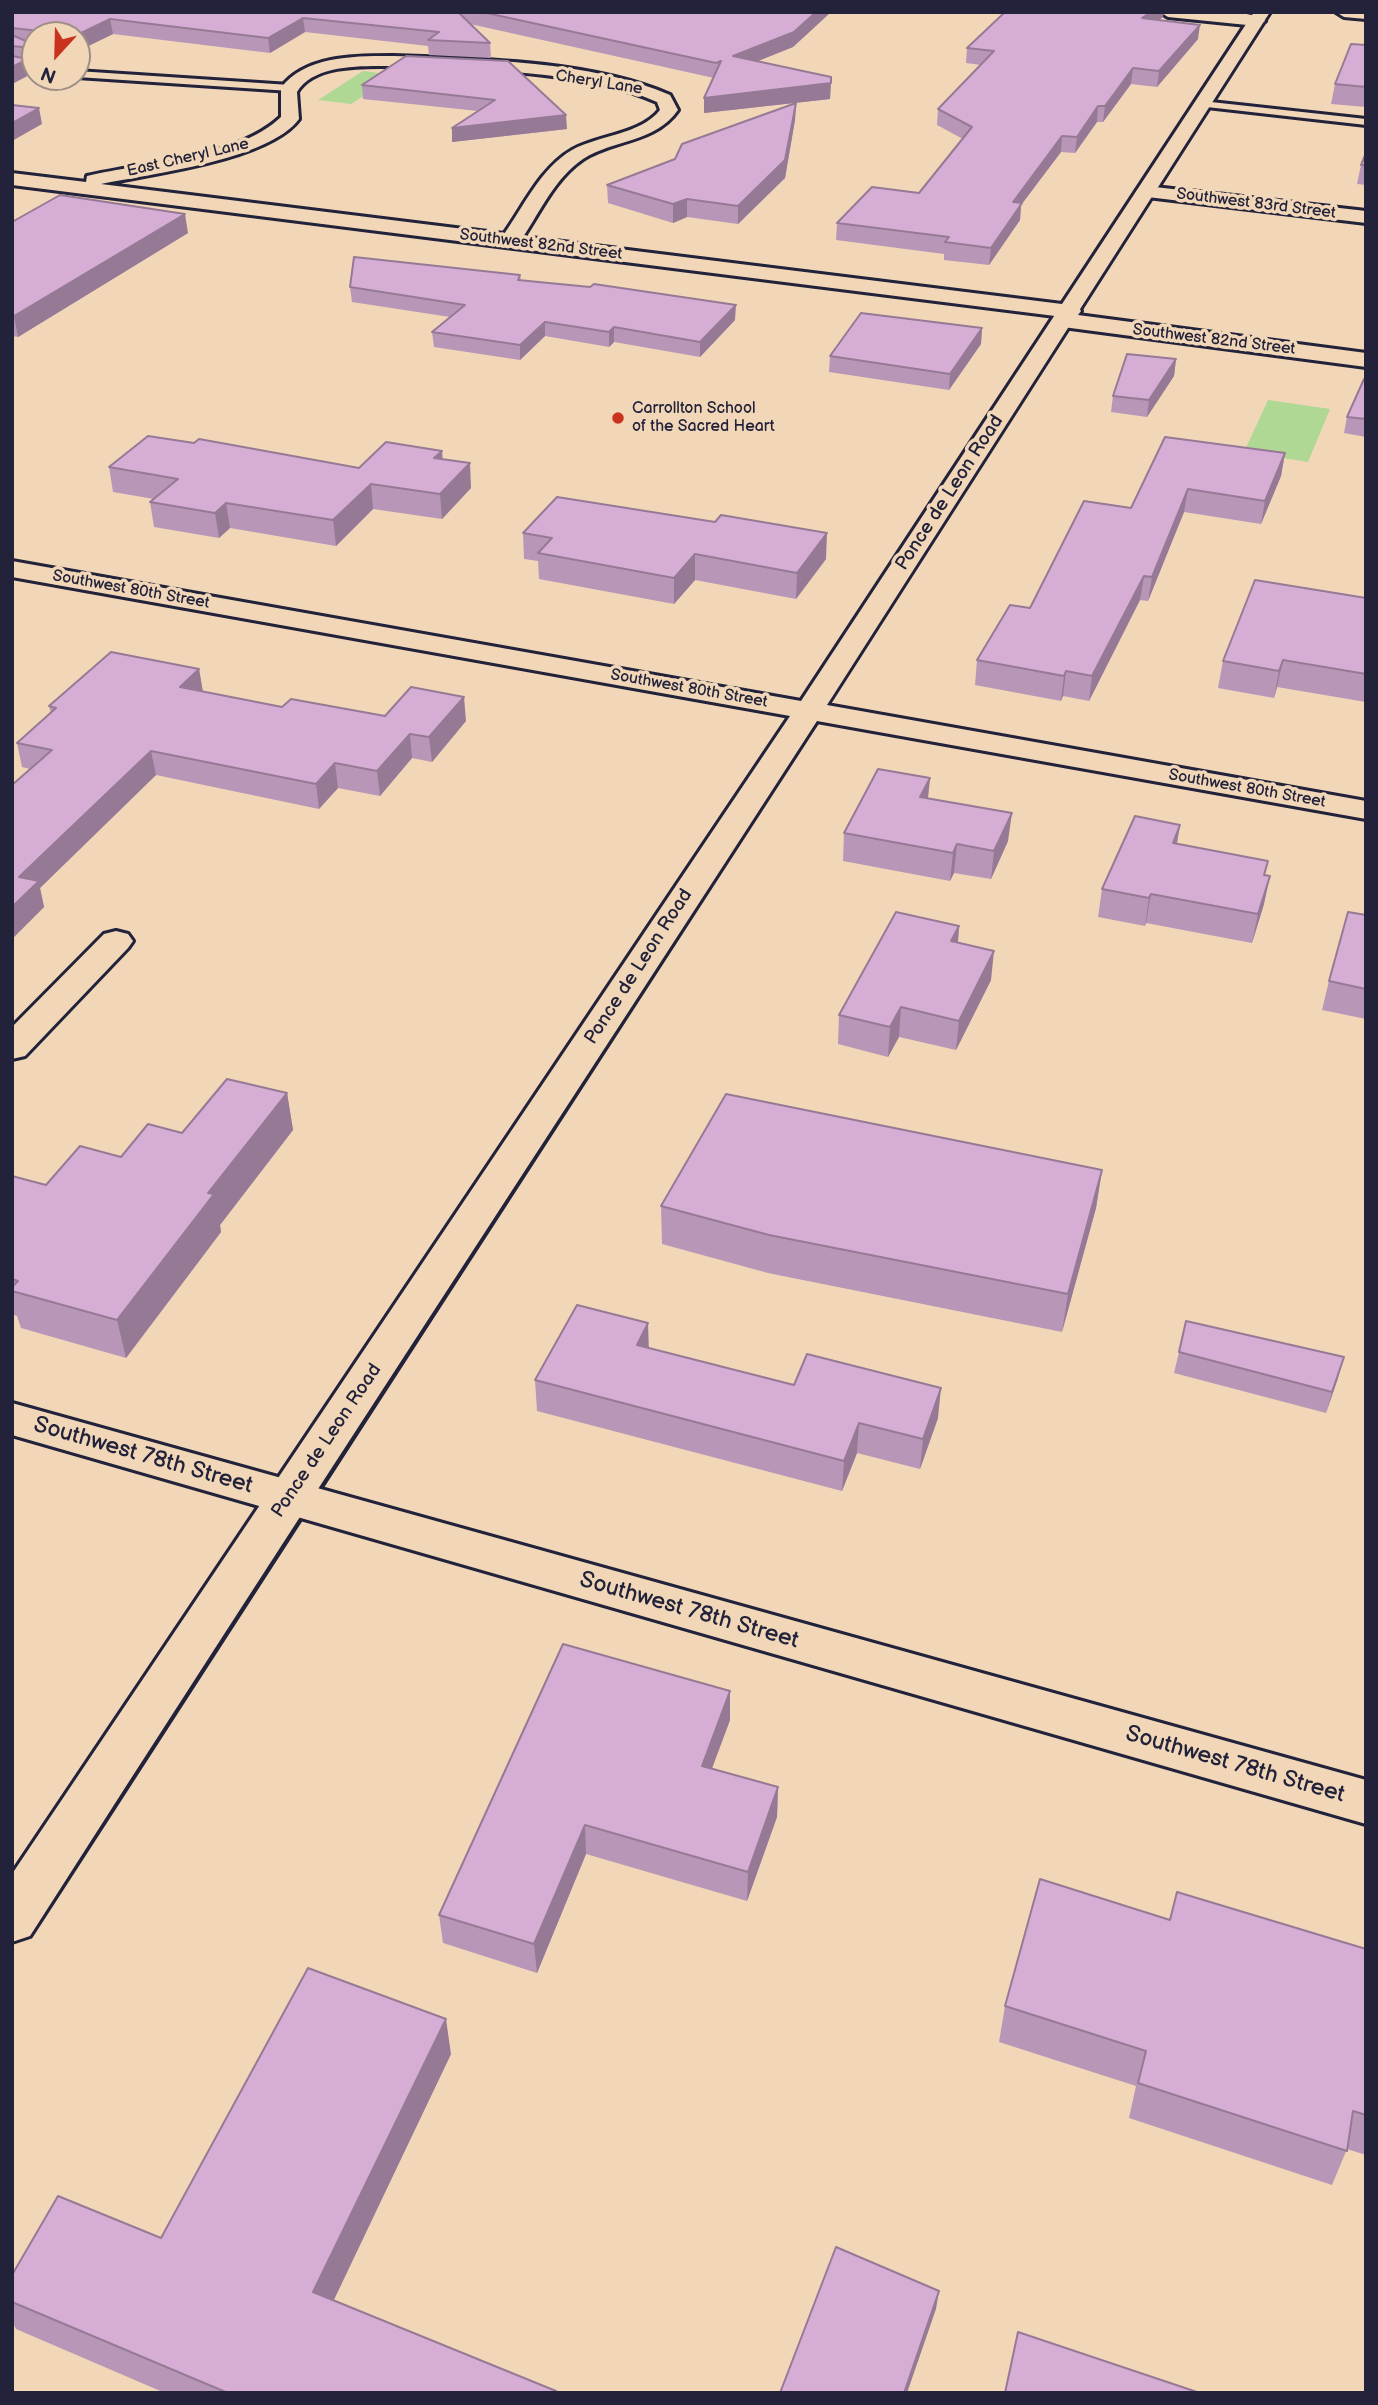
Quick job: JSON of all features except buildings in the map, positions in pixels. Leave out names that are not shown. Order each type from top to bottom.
[{"type":"street","points":[[1168,12],[1260,16]]},
{"type":"street","points":[[1344,12],[1366,14]]},
{"type":"street","name":"Ponce de Leon Road","points":[[12,1919],[289,1497],[383,1359],[1260,16]]},
{"type":"street","name":"Cheryl Lane","points":[[290,88],[299,79],[318,71],[370,61],[424,61],[637,86],[667,102],[668,110],[654,124],[597,145],[570,160],[510,241]]},
{"type":"street","name":"East Cheryl Lane","points":[[67,186],[217,153],[266,138],[282,129],[290,119],[290,88]]},
{"type":"street","name":"Southwest 82nd Street","points":[[12,179],[510,241],[1066,315],[1366,360]]},
{"type":"street","name":"Southwest 83rd Street","points":[[1146,192],[1366,217]]},
{"type":"street","name":"Southwest 80th Street","points":[[12,569],[1366,810]]},
{"type":"street","points":[[12,1048],[116,941]]},
{"type":"street","name":"Southwest 78th Street","points":[[12,1419],[1366,1802]]},
{"type":"lane","points":[[91,75],[290,88]]},
{"type":"lane","points":[[1202,104],[1366,122]]},
{"type":"green space","points":[[363,71],[396,75],[351,104],[318,100]]},
{"type":"green space","points":[[1268,400],[1330,409],[1308,462],[1244,452]]},
{"type":"place","name":"Carrollton School of the Sacred Heart","points":[[618,418]]}]
